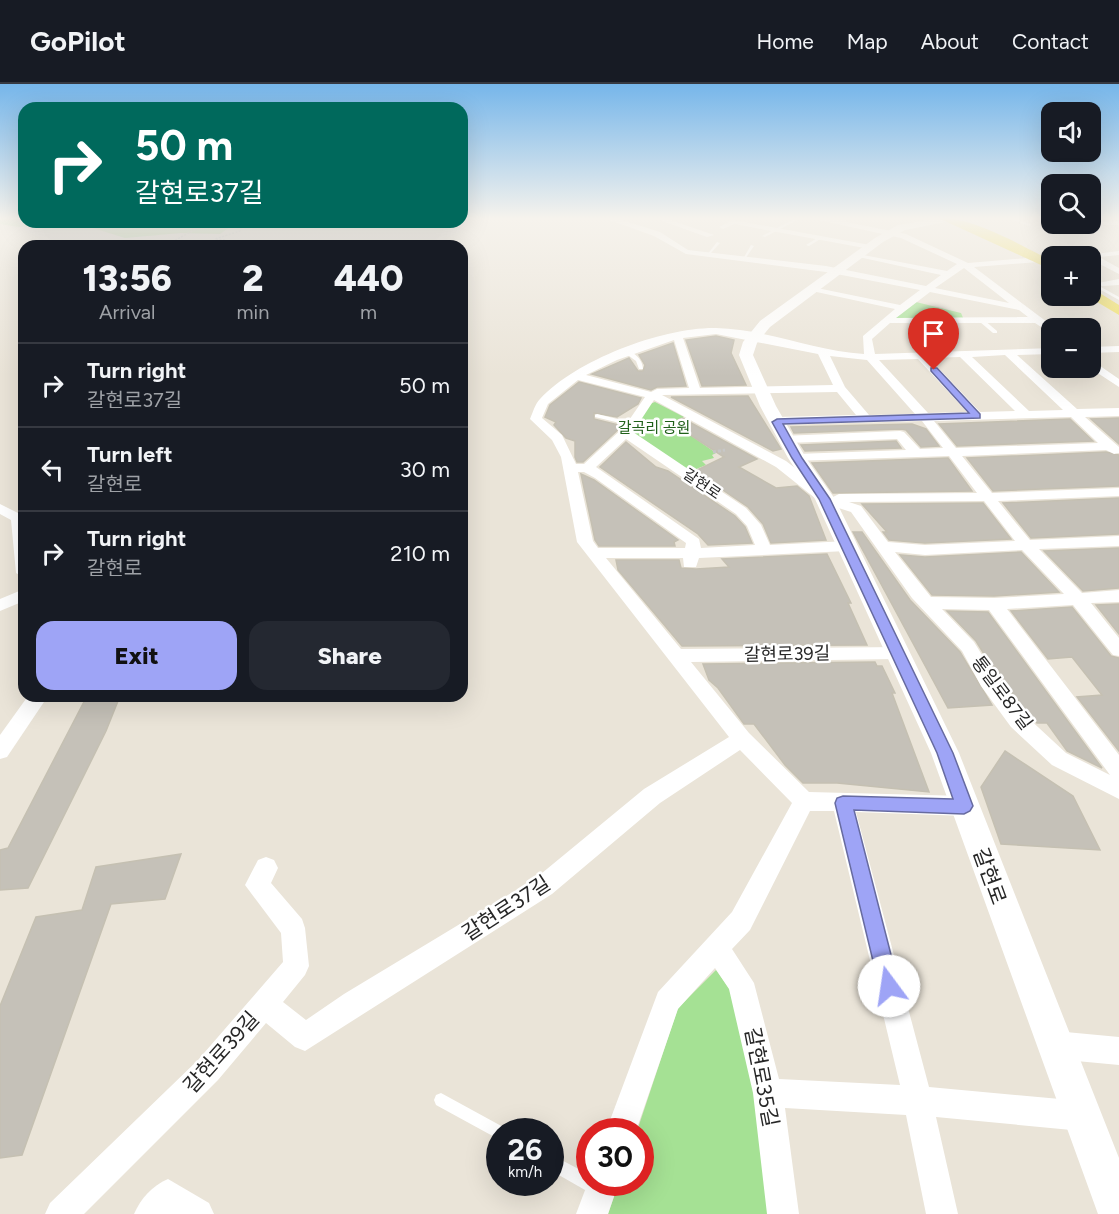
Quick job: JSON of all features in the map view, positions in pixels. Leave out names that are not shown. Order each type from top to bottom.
[{"type":"main road","points":[[752,337],[765,324],[838,271]]},
{"type":"main road","points":[[1101,286],[1119,292]]},
{"type":"main road","points":[[1101,292],[1119,311]]},
{"type":"main road","name":"갈현로","points":[[752,337],[746,355],[762,390],[797,458],[825,499],[945,753],[1119,1212]]},
{"type":"street","points":[[829,270],[1022,308]]},
{"type":"street","points":[[926,270],[947,274]]},
{"type":"street","points":[[954,270],[902,308],[867,338],[870,357],[926,417],[950,451],[1024,543],[1077,598],[1119,650]]},
{"type":"street","points":[[972,270],[1041,323]]},
{"type":"street","points":[[1101,283],[1119,282]]},
{"type":"street","points":[[814,289],[902,308]]},
{"type":"street","points":[[889,320],[905,322],[1037,320]]},
{"type":"street","points":[[690,558],[694,542],[579,468],[568,457],[557,438],[536,419],[537,411],[553,391],[577,375],[625,354],[678,337],[713,331],[822,351],[870,357],[1041,351]]},
{"type":"street","points":[[678,337],[696,392]]},
{"type":"street","points":[[1101,350],[1119,349]]},
{"type":"street","points":[[822,351],[840,388],[866,419]]},
{"type":"street","points":[[1007,352],[1115,450]]},
{"type":"street","points":[[962,353],[1026,414]]},
{"type":"street","points":[[919,354],[977,416]]},
{"type":"street","points":[[1101,370],[1119,384]]},
{"type":"street","points":[[577,375],[653,395]]},
{"type":"street","points":[[579,468],[629,429],[657,392],[840,388]]},
{"type":"street","name":"통일로87길","points":[[653,395],[734,439],[735,442],[781,464],[825,499],[856,509],[926,603],[969,648],[988,681],[1018,721],[1059,759],[1119,790]]},
{"type":"street","points":[[777,422],[1119,412]]},
{"type":"street","name":"갈현로","points":[[629,429],[741,511],[754,525],[764,548]]},
{"type":"street","points":[[787,439],[900,435],[916,453]]},
{"type":"street","points":[[797,458],[950,451],[1115,450]]},
{"type":"street","points":[[579,468],[585,542],[742,739],[804,801],[964,806]]},
{"type":"street","points":[[825,499],[989,497],[1119,492]]},
{"type":"street","points":[[0,508],[18,518]]},
{"type":"street","points":[[884,546],[925,550],[1024,543],[1119,541]]},
{"type":"street","points":[[593,553],[690,558],[764,548],[847,546]]},
{"type":"street","points":[[926,603],[994,604],[1119,596]]},
{"type":"street","points":[[0,605],[18,598]]},
{"type":"street","points":[[994,604],[1119,771]]},
{"type":"street","name":"갈현로39길","points":[[676,656],[897,652]]},
{"type":"street","points":[[0,751],[34,702]]},
{"type":"street","name":"갈현로37길","points":[[264,1004],[305,1037],[353,1003],[544,886],[652,796],[742,739]]},
{"type":"street","points":[[626,1118],[667,1001],[741,921],[804,801]]},
{"type":"street","points":[[843,803],[918,1101],[942,1214]]},
{"type":"street","name":"갈현로39길","points":[[61,1214],[208,1070],[296,966],[293,928],[257,885],[266,868]]},
{"type":"street","name":"갈현로35길","points":[[716,948],[741,983],[768,1093],[783,1214]]},
{"type":"street","points":[[1055,1045],[1119,1051]]},
{"type":"street","points":[[768,1093],[918,1101],[1082,1116]]},
{"type":"street","points":[[150,1214],[168,1195],[198,1214]]},
{"type":"lane","points":[[1101,288],[1119,299]]},
{"type":"lane","points":[[982,321],[995,332]]},
{"type":"lane","points":[[625,354],[638,360],[641,368]]},
{"type":"lane","points":[[597,416],[629,429]]},
{"type":"lane","points":[[441,1100],[486,1125]]},
{"type":"green space","points":[[916,302],[961,313],[964,320],[894,319]]},
{"type":"green space","name":"갈곡리 공원","points":[[655,402],[684,417],[673,423],[716,453],[712,455],[714,458],[702,461],[706,465],[689,472],[625,433],[644,406]]},
{"type":"green space","points":[[716,970],[734,995],[757,1097],[768,1214],[608,1214],[614,1196],[654,1196],[654,1118],[641,1118],[678,1008]]},
{"type":"building","points":[[716,336],[734,340],[731,353],[746,385],[702,386],[686,340]]},
{"type":"building","points":[[673,343],[686,386],[657,387],[651,390],[592,374],[629,358],[638,371],[643,371],[645,365],[639,355]]},
{"type":"building","points":[[579,382],[641,398],[638,404],[617,417],[594,413],[594,419],[622,426],[583,462],[577,462],[575,457],[575,441],[566,438],[554,425],[556,422],[545,417],[550,405]]},
{"type":"building","points":[[748,396],[781,449],[773,451],[671,397]]},
{"type":"building","points":[[682,418],[757,459],[739,467],[776,488],[797,486],[809,496],[826,540],[771,543],[763,524],[748,507],[695,471],[724,457],[672,423]]},
{"type":"building","points":[[1119,418],[1119,444],[1091,419]]},
{"type":"building","points":[[1070,419],[1093,441],[957,446],[939,424]]},
{"type":"building","points":[[912,424],[926,429],[939,446],[921,447],[906,430],[901,429],[794,433],[791,427]]},
{"type":"building","points":[[896,441],[901,448],[805,451],[801,445]]},
{"type":"building","points":[[626,442],[656,467],[668,471],[735,516],[745,527],[752,543],[708,545],[698,534],[600,467]]},
{"type":"building","points":[[1106,452],[1119,455],[1119,486],[993,491],[967,458]]},
{"type":"building","points":[[948,458],[972,491],[833,493],[812,463]]},
{"type":"building","points":[[581,474],[594,480],[678,540],[674,542],[675,546],[599,546],[595,540]]},
{"type":"building","points":[[1119,498],[1119,534],[1031,538],[1003,503]]},
{"type":"building","points":[[983,503],[1011,539],[925,543],[889,540],[883,532],[887,532],[862,504]]},
{"type":"building","points":[[853,532],[862,532],[910,600],[960,652],[992,705],[948,708]]},
{"type":"building","points":[[1119,548],[1119,588],[1083,591],[1044,551]]},
{"type":"building","points":[[1021,552],[1059,592],[994,596],[932,595],[900,555],[925,557]]},
{"type":"building","points":[[827,554],[851,603],[848,603],[867,645],[682,646],[618,570],[616,560],[679,560],[681,568],[696,569],[729,567],[722,559]]},
{"type":"building","points":[[1119,604],[1119,634],[1096,605]]},
{"type":"building","points":[[1072,607],[1111,656],[1119,658],[1119,751],[1077,697],[1102,695],[1072,657],[1048,659],[1011,611]]},
{"type":"building","points":[[947,611],[988,612],[1102,768],[1067,751],[1047,723],[1037,723],[1027,713],[997,675],[976,641]]},
{"type":"building","points":[[875,662],[877,666],[882,666],[895,693],[892,693],[929,792],[837,783],[803,783],[785,765],[754,724],[744,724],[718,688],[709,680],[703,664]]},
{"type":"building","points":[[84,702],[118,702],[106,731],[28,888],[0,890],[0,850],[8,848]]},
{"type":"building","points":[[1005,751],[1073,796],[1100,850],[1001,844],[981,787]]},
{"type":"building","points":[[181,854],[165,899],[111,904],[22,1155],[0,1158],[0,1006],[36,917],[82,910],[96,867]]},
{"type":"route","points":[[889,986],[843,803],[964,806],[945,753],[825,499],[797,458],[777,422],[977,416],[934,370]]}]
